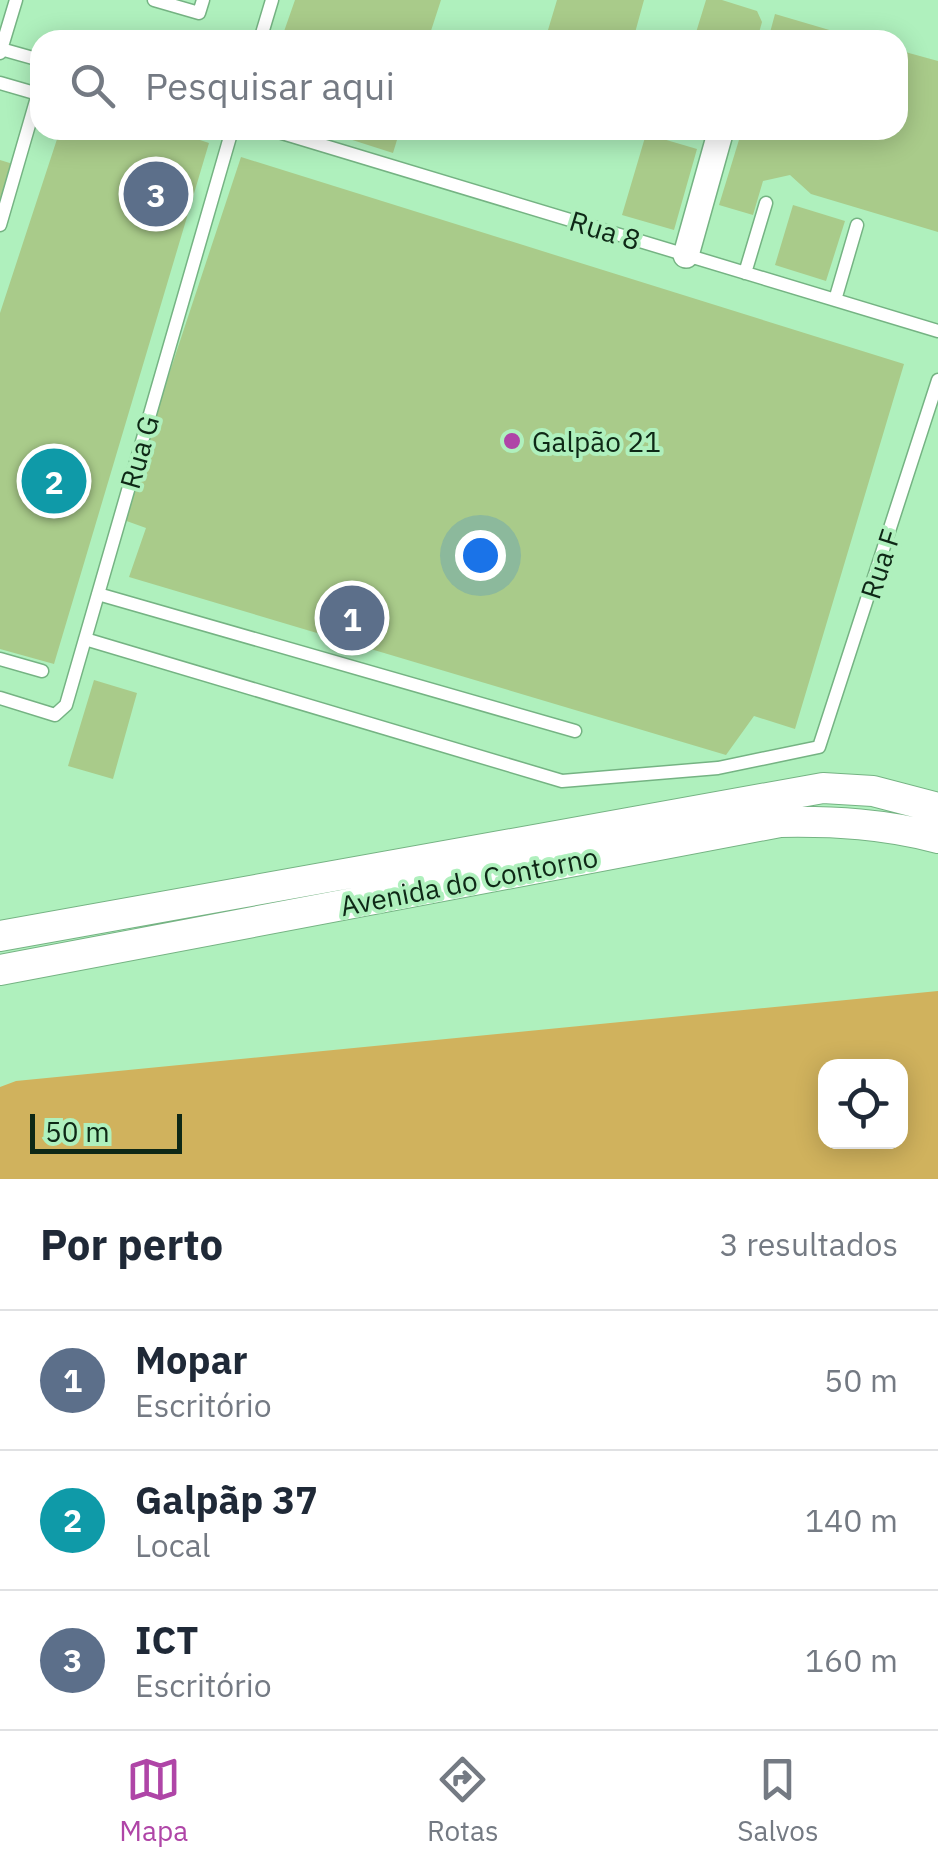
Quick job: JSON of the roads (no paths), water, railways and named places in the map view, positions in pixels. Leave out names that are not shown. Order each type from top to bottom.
[{"type":"street","points":[[686,255],[718,140]]},
{"type":"street","name":"Avenida do Contorno","points":[[0,936],[823,788],[873,792],[938,808]]},
{"type":"street","name":"Avenida do Contorno","points":[[0,970],[780,822],[893,826],[938,838]]},
{"type":"lane","points":[[16,0],[4,24],[1,51],[30,58]]},
{"type":"lane","points":[[154,0],[199,13],[203,0]]},
{"type":"lane","points":[[263,30],[272,0]]},
{"type":"lane","points":[[0,83],[30,92]]},
{"type":"lane","points":[[0,225],[30,122]]},
{"type":"lane","name":"Rua G","points":[[0,698],[55,715],[66,705],[229,140]]},
{"type":"lane","name":"Rua 8","points":[[305,140],[938,330]]},
{"type":"lane","points":[[745,273],[766,203]]},
{"type":"lane","points":[[834,300],[857,225]]},
{"type":"lane","name":"Rua F","points":[[85,639],[562,780],[718,768],[819,748],[938,380]]},
{"type":"lane","points":[[98,594],[575,731]]},
{"type":"lane","points":[[0,660],[42,671]]},
{"type":"place","name":"ICT","points":[[156,194]]},
{"type":"place","name":"Galpão 21","points":[[512,441]]},
{"type":"place","name":"Galpãp 37","points":[[54,481]]},
{"type":"place","name":"Mopar","points":[[352,618]]}]
